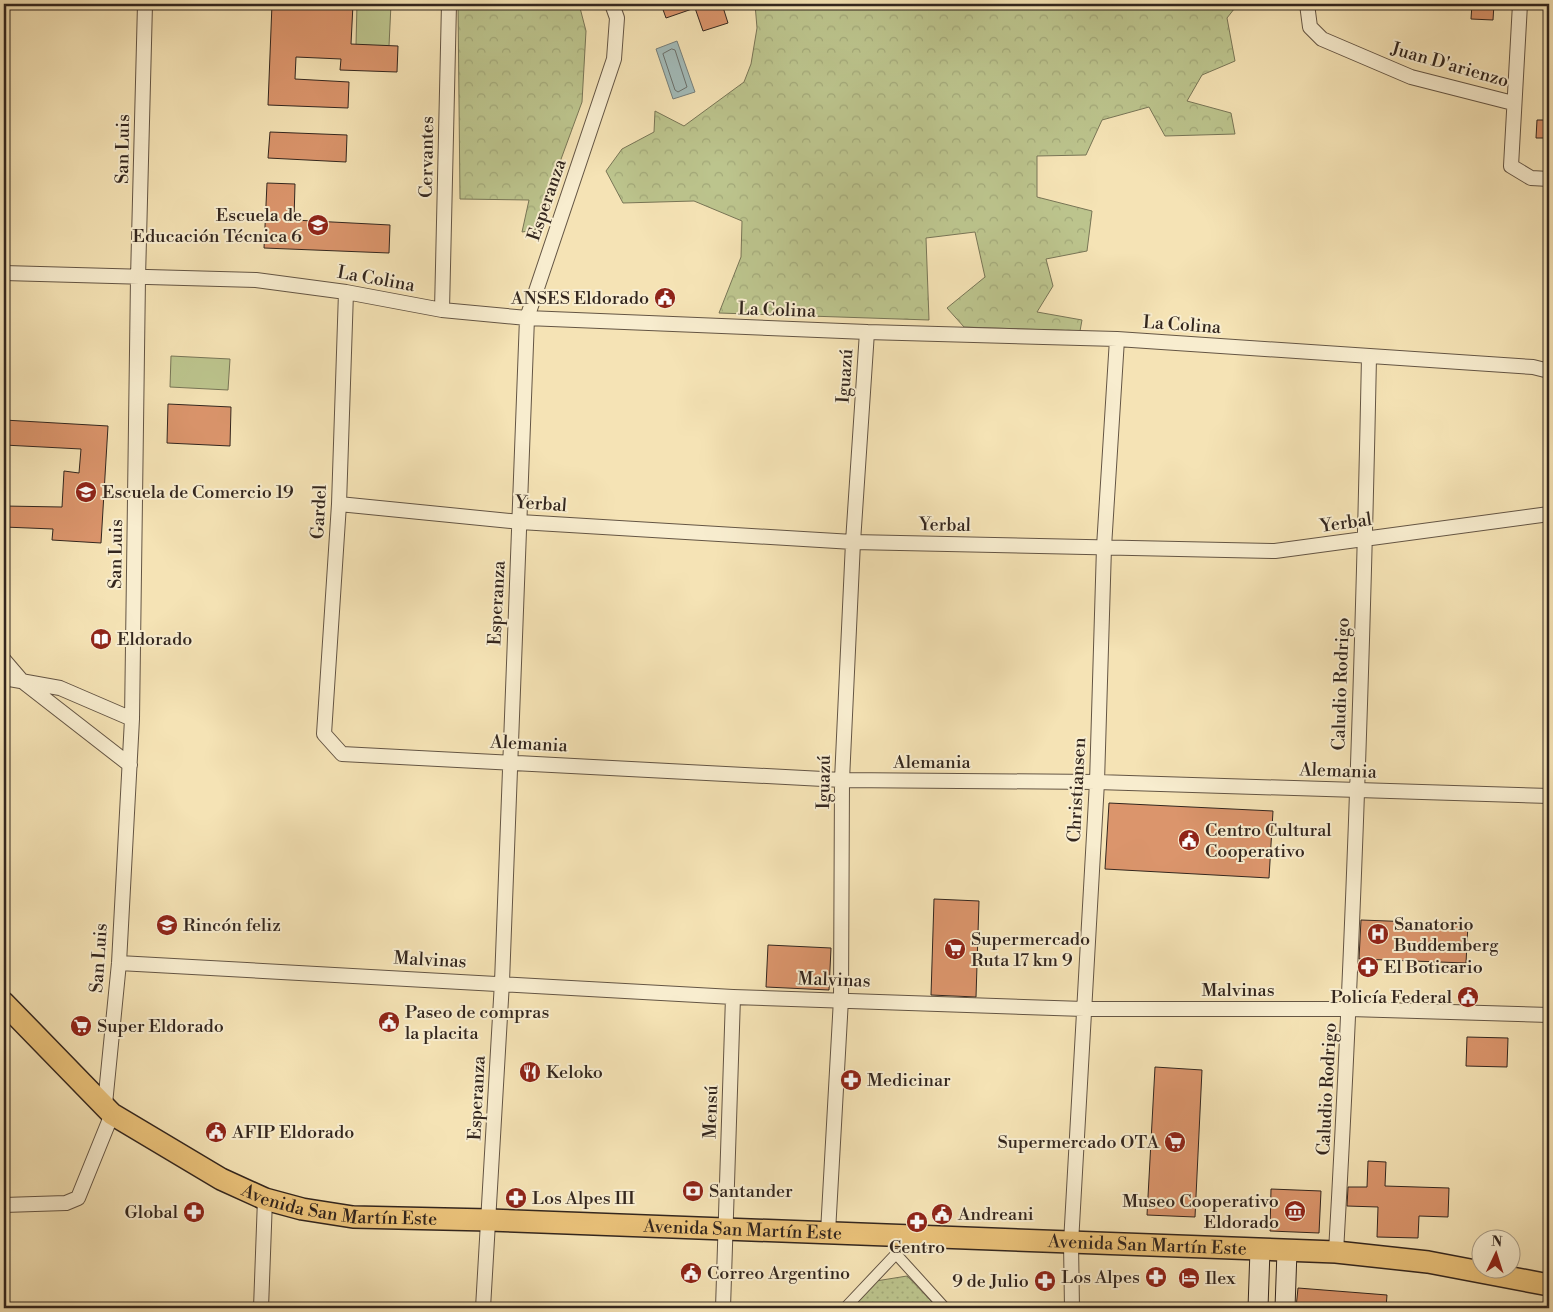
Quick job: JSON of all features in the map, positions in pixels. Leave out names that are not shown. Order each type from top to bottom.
[{"type":"main road","name":"Avenida San Martín Este","points":[[4,1003],[109,1109],[221,1179],[265,1199],[302,1209],[353,1217],[828,1232],[896,1245],[1071,1242],[1336,1252],[1428,1262],[1549,1285]]},
{"type":"main road","points":[[1258,1308],[1260,1250]]},
{"type":"main road","points":[[1285,1308],[1287,1251]]},
{"type":"street","name":"San Luis","points":[[4,1205],[66,1204],[78,1198],[109,1109],[132,719],[138,278],[145,4]]},
{"type":"street","name":"Cervantes","points":[[442,310],[449,4]]},
{"type":"street","name":"Esperanza","points":[[483,1308],[502,982],[509,761],[528,318],[614,59],[617,18],[612,4]]},
{"type":"street","name":"Juan D'arienzo","points":[[1308,4],[1310,27],[1322,39],[1411,77],[1513,102]]},
{"type":"street","points":[[1520,4],[1513,102],[1511,166],[1531,178],[1549,179]]},
{"type":"street","name":"La Colina","points":[[4,273],[256,280],[346,292],[442,310],[528,318],[867,332],[1117,339],[1533,367],[1549,372]]},
{"type":"street","name":"Gardel","points":[[324,734],[339,504],[346,292]]},
{"type":"street","name":"Iguazú","points":[[828,1232],[841,999],[842,780],[853,542],[867,332]]},
{"type":"street","name":"Christiansen","points":[[1072,1308],[1071,1242],[1097,782],[1104,547],[1117,339]]},
{"type":"street","name":"Caludio Rodrigo","points":[[1336,1252],[1350,1009],[1366,540],[1369,357]]},
{"type":"street","name":"Yerbal","points":[[339,504],[520,522],[853,542],[1274,551],[1549,514]]},
{"type":"street","points":[[4,660],[22,681],[130,765]]},
{"type":"street","points":[[4,678],[60,688],[132,719]]},
{"type":"street","name":"Alemania","points":[[324,734],[342,754],[509,761],[842,780],[1097,782],[1549,796]]},
{"type":"street","name":"Malvinas","points":[[118,963],[502,982],[733,997],[841,999],[1084,1009],[1350,1009],[1549,1015]]},
{"type":"street","name":"Mensú","points":[[723,1308],[733,997]]},
{"type":"street","points":[[261,1308],[265,1199]]},
{"type":"street","points":[[845,1308],[896,1245],[945,1308]]},
{"type":"green space","points":[[357,4],[391,4],[389,46],[356,45]]},
{"type":"green space","points":[[458,4],[579,4],[586,31],[582,102],[535,230],[522,232],[529,200],[460,199]]},
{"type":"green space","points":[[755,4],[1238,4],[1227,18],[1235,61],[1202,75],[1187,101],[1231,113],[1235,134],[1165,136],[1149,107],[1102,120],[1086,155],[1037,156],[1037,197],[1092,211],[1087,251],[1046,259],[1053,286],[1037,312],[1082,320],[1080,331],[964,327],[947,308],[985,277],[975,232],[926,238],[929,320],[719,313],[741,257],[742,221],[694,201],[623,203],[606,171],[622,149],[654,132],[655,111],[684,126],[744,82],[751,64],[757,28]]},
{"type":"green space","points":[[171,356],[230,359],[228,390],[170,387]]},
{"type":"green space","points":[[907,1276],[938,1308],[848,1308],[876,1281]]},
{"type":"water","points":[[677,41],[695,92],[673,99],[656,49]]},
{"type":"building","points":[[272,4],[353,4],[351,44],[398,46],[397,72],[340,70],[341,59],[296,57],[295,79],[349,82],[348,108],[268,105]]},
{"type":"building","points":[[661,4],[722,4],[728,23],[703,31],[695,8],[666,18]]},
{"type":"building","points":[[1472,4],[1494,4],[1493,20],[1471,19]]},
{"type":"building","points":[[1537,120],[1549,120],[1549,138],[1536,138]]},
{"type":"building","points":[[270,132],[347,135],[346,162],[268,158]]},
{"type":"building","points":[[267,183],[295,184],[294,220],[390,225],[389,253],[264,248]]},
{"type":"building","points":[[168,404],[231,407],[230,446],[167,443]]},
{"type":"building","points":[[4,420],[108,426],[101,543],[52,540],[53,529],[4,527],[4,506],[62,507],[64,471],[79,473],[81,449],[4,445]]},
{"type":"building","name":"Centro Cultural Cooperativo","points":[[1109,803],[1273,811],[1269,878],[1105,869]]},
{"type":"building","name":"Supermercado Ruta 17 km 9","points":[[934,899],[979,901],[976,997],[931,995]]},
{"type":"building","points":[[1361,920],[1468,924],[1466,963],[1359,959]]},
{"type":"building","points":[[768,945],[831,948],[829,990],[766,987]]},
{"type":"building","points":[[1467,1037],[1508,1038],[1507,1067],[1466,1066]]},
{"type":"building","name":"Supermercado OTA","points":[[1155,1067],[1202,1070],[1195,1217],[1147,1215]]},
{"type":"building","points":[[1368,1161],[1386,1162],[1385,1186],[1449,1188],[1448,1217],[1419,1216],[1418,1238],[1377,1237],[1378,1207],[1347,1206],[1348,1187],[1367,1187]]},
{"type":"building","name":"Museo Cooperativo Eldorado","points":[[1271,1189],[1321,1191],[1319,1233],[1270,1231]]},
{"type":"building","points":[[1298,1288],[1387,1295],[1386,1308],[1296,1308]]},
{"type":"place","name":"Escuela de Educación Técnica 6","points":[[318,225]]},
{"type":"place","name":"ANSES Eldorado","points":[[665,298]]},
{"type":"place","name":"Escuela de Comercio 19","points":[[86,492]]},
{"type":"place","name":"Eldorado","points":[[101,639]]},
{"type":"place","name":"Centro Cultural Cooperativo","points":[[1189,840]]},
{"type":"place","name":"Rincón feliz","points":[[167,925]]},
{"type":"place","name":"Sanatorio Buddemberg","points":[[1378,934]]},
{"type":"place","name":"Supermercado Ruta 17 km 9","points":[[955,949]]},
{"type":"place","name":"El Boticario","points":[[1368,967]]},
{"type":"place","name":"Policía Federal","points":[[1468,997]]},
{"type":"place","name":"Paseo de compras la placita","points":[[389,1022]]},
{"type":"place","name":"Super Eldorado","points":[[81,1026]]},
{"type":"place","name":"Keloko","points":[[530,1072]]},
{"type":"place","name":"Medicinar","points":[[851,1080]]},
{"type":"place","name":"AFIP Eldorado","points":[[216,1132]]},
{"type":"place","name":"Supermercado OTA","points":[[1175,1142]]},
{"type":"place","name":"Santander","points":[[693,1191]]},
{"type":"place","name":"Los Alpes III","points":[[516,1198]]},
{"type":"place","name":"Museo Cooperativo Eldorado","points":[[1295,1211]]},
{"type":"place","name":"Global","points":[[194,1212]]},
{"type":"place","name":"Andreani","points":[[942,1214]]},
{"type":"place","name":"Centro","points":[[917,1222]]},
{"type":"place","name":"Correo Argentino","points":[[691,1273]]},
{"type":"place","name":"Los Alpes","points":[[1156,1277]]},
{"type":"place","name":"Ilex","points":[[1189,1278]]},
{"type":"place","name":"9 de Julio","points":[[1045,1281]]}]
